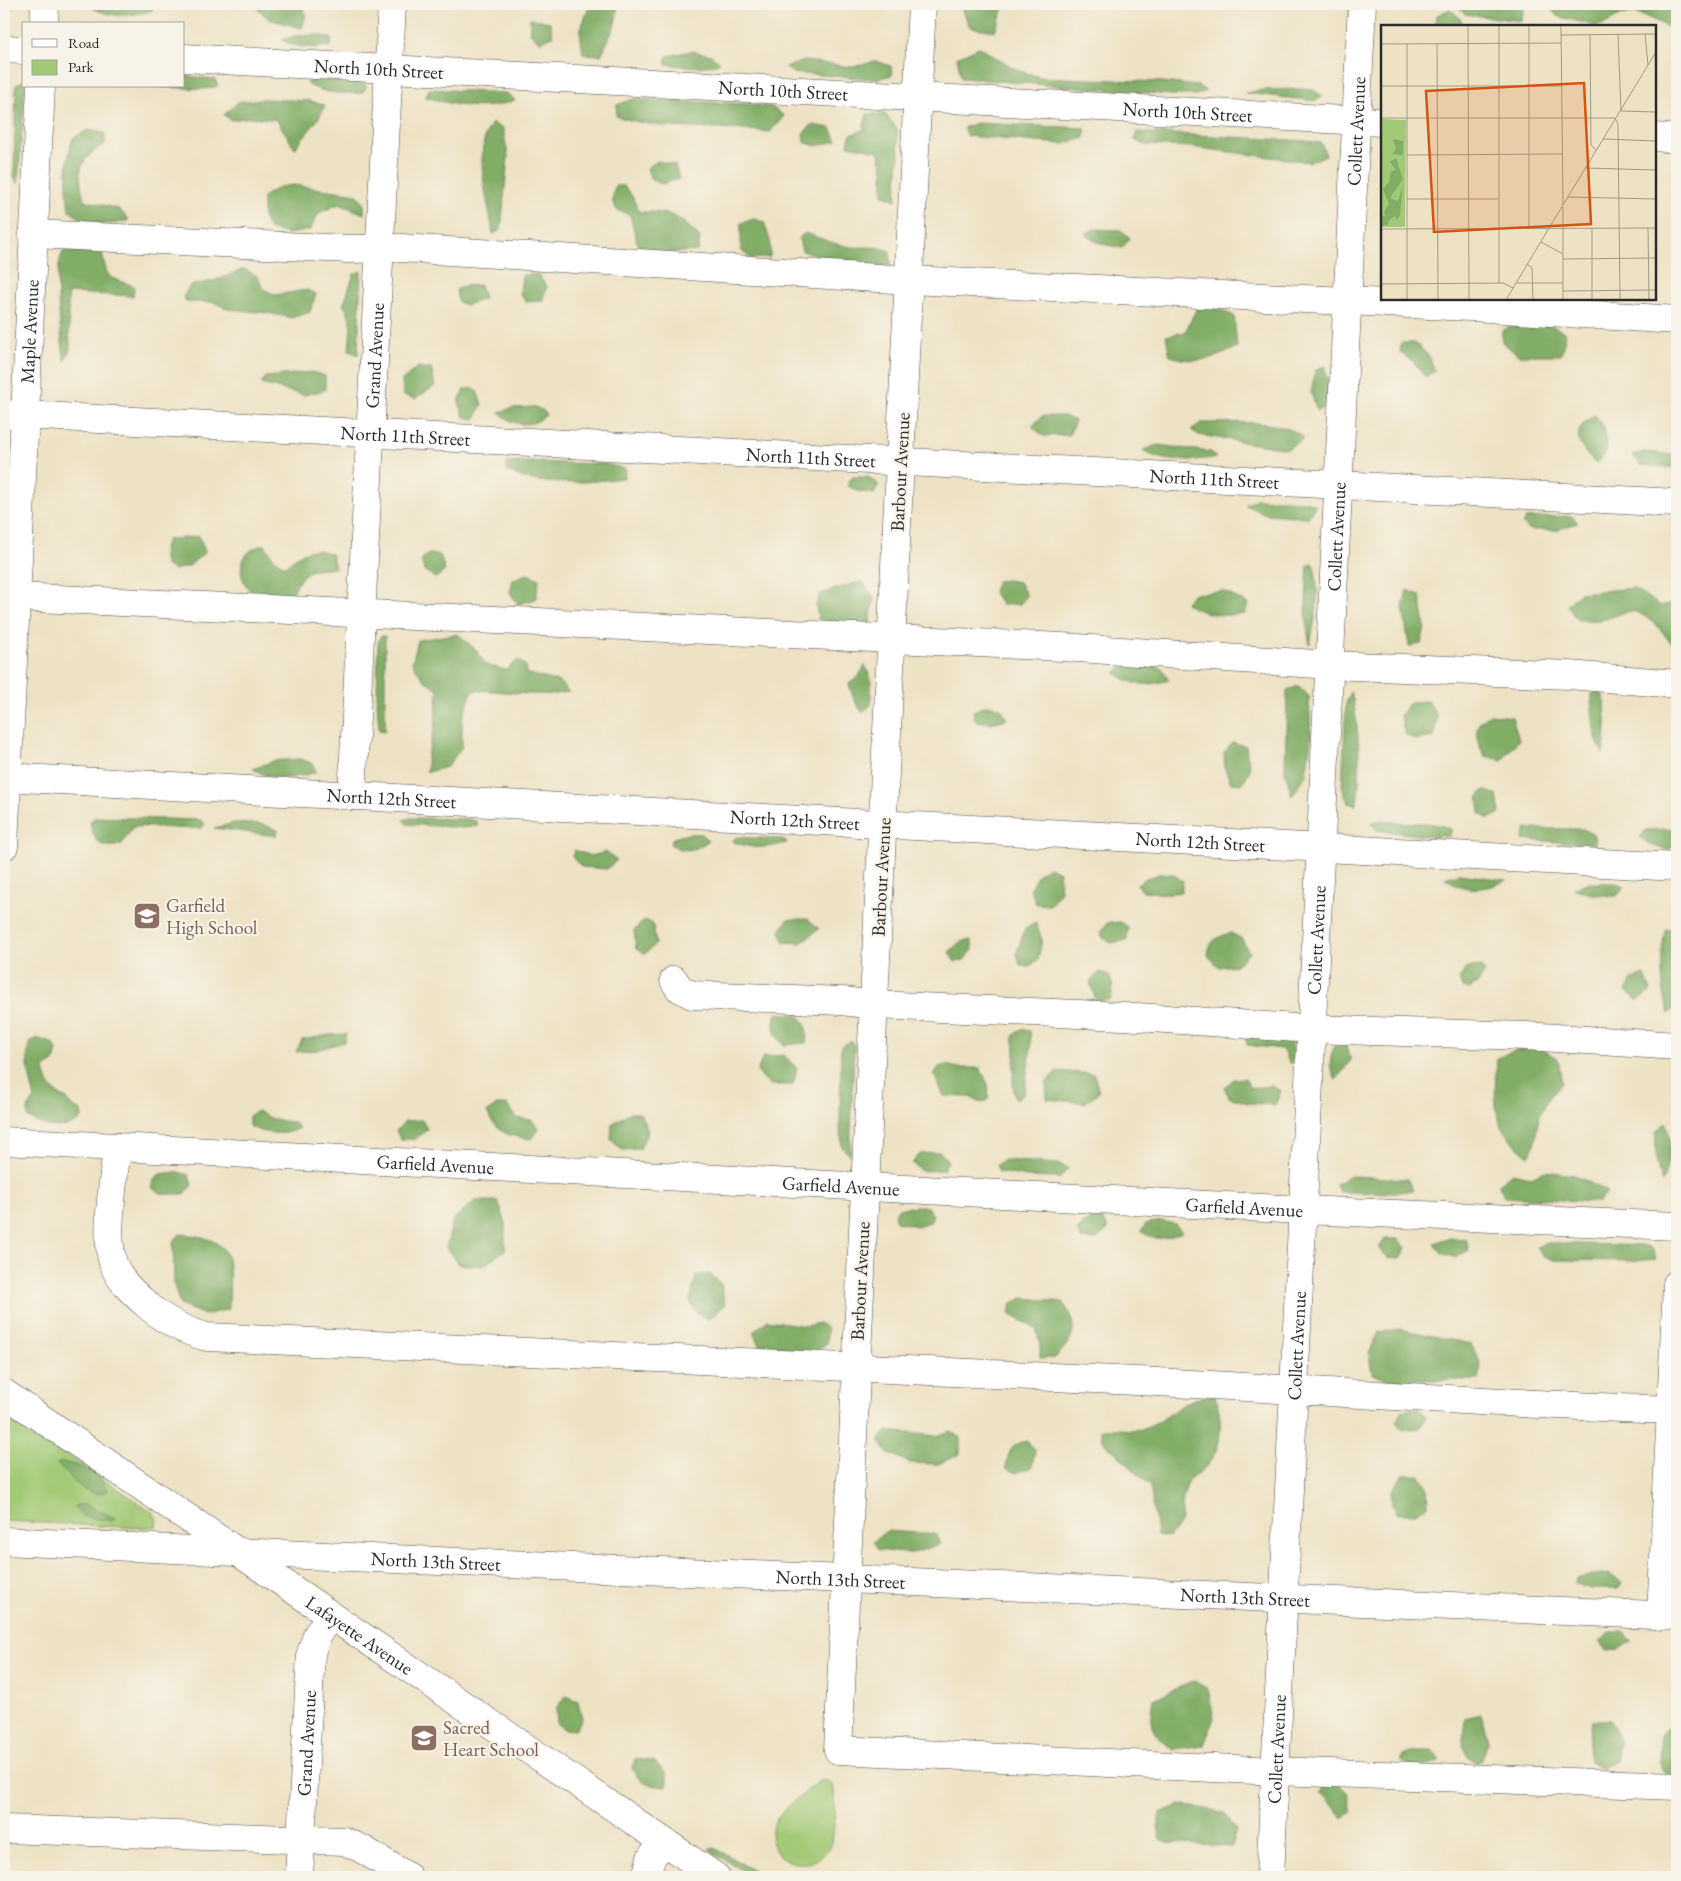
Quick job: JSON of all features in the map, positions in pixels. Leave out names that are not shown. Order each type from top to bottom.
[{"type":"street","points":[[44,22],[45,4]]},
{"type":"street","name":"Grand Avenue","points":[[352,796],[392,4]]},
{"type":"street","name":"Barbour Avenue","points":[[922,4],[838,1750],[1276,1771]]},
{"type":"street","name":"Collett Avenue","points":[[1270,1877],[1348,301],[1369,122],[1362,4]]},
{"type":"street","points":[[4,49],[22,50]]},
{"type":"street","name":"North 10th Street","points":[[185,58],[1369,122]]},
{"type":"street","name":"Maple Avenue","points":[[4,846],[5,777],[16,597],[14,414],[33,234],[41,88]]},
{"type":"street","points":[[1656,137],[1677,139]]},
{"type":"street","points":[[33,234],[340,249],[379,248],[909,280],[1348,301],[1677,320]]},
{"type":"street","name":"North 11th Street","points":[[14,414],[900,463],[1677,503]]},
{"type":"street","points":[[16,597],[1062,647],[1330,665],[1569,675],[1677,684]]},
{"type":"street","name":"North 12th Street","points":[[5,777],[1677,867]]},
{"type":"street","points":[[674,980],[679,988],[692,995],[1124,1016],[1311,1029],[1526,1036],[1677,1046]]},
{"type":"street","name":"Garfield Avenue","points":[[4,1142],[1302,1210],[1677,1226]]},
{"type":"street","points":[[117,1147],[110,1246],[113,1264],[129,1288],[156,1313],[193,1333],[207,1337],[580,1352],[661,1360],[856,1368],[1674,1410]]},
{"type":"street","points":[[1669,1616],[1677,1284]]},
{"type":"street","name":"Lafayette Avenue","points":[[4,1393],[716,1877]]},
{"type":"street","name":"North 13th Street","points":[[4,1541],[1669,1616]]},
{"type":"street","name":"Grand Avenue","points":[[299,1877],[312,1653],[317,1635],[330,1616]]},
{"type":"street","points":[[1276,1771],[1677,1786]]},
{"type":"street","points":[[4,1829],[344,1841],[362,1849],[408,1877]]},
{"type":"street","points":[[646,1877],[651,1858],[663,1842]]},
{"type":"green space","points":[[86,4],[152,4],[153,10],[119,15],[94,9]]},
{"type":"green space","points":[[253,4],[301,4],[306,15],[302,28],[269,19]]},
{"type":"green space","points":[[590,4],[617,4],[615,23],[601,55],[583,54],[580,31]]},
{"type":"green space","points":[[960,4],[1005,4],[995,31],[970,27]]},
{"type":"green space","points":[[1455,4],[1523,4],[1524,9],[1521,21],[1465,14]]},
{"type":"green space","points":[[1664,4],[1677,6],[1677,31],[1647,17],[1634,14],[1619,16],[1602,25],[1591,25],[1557,16],[1547,5]]},
{"type":"green space","points":[[1450,9],[1461,19],[1463,25],[1434,25],[1436,16]]},
{"type":"green space","points":[[530,18],[550,22],[553,36],[539,42],[530,33]]},
{"type":"green space","points":[[319,35],[332,39],[331,46],[306,47],[282,40],[295,36]]},
{"type":"green space","points":[[979,47],[1017,70],[1040,77],[1163,82],[1198,86],[1206,91],[1196,95],[1172,95],[961,78],[957,57]]},
{"type":"green space","points":[[691,51],[711,55],[720,62],[700,67],[665,64],[667,56]]},
{"type":"green space","points":[[805,61],[853,67],[876,61],[891,66],[892,75],[876,79],[793,73],[786,67]]},
{"type":"green space","points":[[185,76],[215,79],[218,86],[205,89],[184,88]]},
{"type":"green space","points":[[318,79],[357,82],[367,86],[362,93],[340,93],[320,90],[306,83]]},
{"type":"green space","points":[[22,81],[22,88],[25,88],[18,184],[14,176],[16,85]]},
{"type":"green space","points":[[429,89],[506,93],[515,100],[504,104],[482,107],[460,105],[426,97]]},
{"type":"green space","points":[[1262,90],[1313,90],[1323,96],[1316,101],[1245,93]]},
{"type":"green space","points":[[263,99],[310,101],[325,105],[319,117],[295,149],[277,120],[251,117],[231,120],[224,115],[238,102]]},
{"type":"green space","points":[[633,99],[748,104],[772,107],[784,116],[770,132],[673,127],[654,125],[616,116],[617,105]]},
{"type":"green space","points":[[867,114],[885,114],[897,129],[899,156],[896,200],[883,195],[883,169],[878,151],[848,145],[850,135],[863,130]]},
{"type":"green space","points":[[492,123],[503,129],[508,156],[501,230],[493,234],[485,192],[482,162],[486,135]]},
{"type":"green space","points":[[976,123],[1085,128],[1085,138],[1063,144],[967,136],[963,128]]},
{"type":"green space","points":[[812,125],[831,128],[837,141],[816,146],[804,142],[803,133]]},
{"type":"green space","points":[[88,130],[105,133],[105,144],[89,155],[82,167],[80,173],[84,200],[119,209],[129,220],[113,224],[91,222],[69,211],[67,175],[70,147],[73,138]]},
{"type":"green space","points":[[1137,132],[1307,141],[1321,143],[1326,155],[1310,162],[1191,147],[1145,145],[1134,140]]},
{"type":"green space","points":[[658,161],[675,165],[679,179],[663,184],[651,180],[647,168]]},
{"type":"green space","points":[[293,185],[357,194],[364,203],[364,214],[339,204],[319,213],[310,230],[288,234],[269,229],[263,217],[263,197],[279,187]]},
{"type":"green space","points":[[615,186],[624,186],[632,196],[639,212],[667,214],[685,223],[700,237],[698,251],[670,253],[639,249],[630,215],[617,210],[612,201]]},
{"type":"green space","points":[[754,219],[764,222],[770,241],[770,257],[751,259],[741,250],[741,223]]},
{"type":"green space","points":[[1094,229],[1121,230],[1130,238],[1122,248],[1107,245],[1093,240],[1085,234]]},
{"type":"green space","points":[[804,233],[845,246],[885,249],[890,251],[891,265],[867,268],[802,251],[799,239]]},
{"type":"green space","points":[[88,245],[102,252],[106,269],[110,276],[134,286],[133,296],[68,293],[70,349],[65,361],[58,305],[60,261],[63,252],[68,248]]},
{"type":"green space","points":[[244,269],[257,276],[264,289],[275,295],[307,290],[316,294],[310,312],[292,318],[268,313],[228,309],[213,302],[187,302],[183,297],[190,286],[213,281]]},
{"type":"green space","points":[[361,271],[358,355],[349,351],[350,321],[343,305],[354,274]]},
{"type":"green space","points":[[537,274],[547,286],[542,301],[526,302],[520,294],[522,275]]},
{"type":"green space","points":[[480,285],[484,299],[466,305],[458,302],[456,290],[464,286]]},
{"type":"green space","points":[[1211,305],[1234,316],[1237,347],[1212,358],[1205,359],[1188,360],[1170,356],[1166,336],[1185,332],[1197,308]]},
{"type":"green space","points":[[1551,325],[1566,333],[1561,355],[1518,355],[1502,342],[1502,330],[1513,326]]},
{"type":"green space","points":[[1401,343],[1415,343],[1429,356],[1435,371],[1425,377],[1413,361],[1400,353]]},
{"type":"green space","points":[[1324,366],[1329,383],[1326,407],[1317,411],[1311,393],[1315,371]]},
{"type":"green space","points":[[418,367],[431,368],[435,386],[415,399],[403,395],[402,380]]},
{"type":"green space","points":[[312,372],[325,376],[325,390],[304,395],[261,384],[266,377]]},
{"type":"green space","points":[[464,389],[476,389],[482,404],[475,419],[464,417],[459,402]]},
{"type":"green space","points":[[535,407],[544,411],[546,415],[528,424],[516,423],[499,412],[513,408]]},
{"type":"green space","points":[[1595,415],[1604,427],[1607,451],[1596,464],[1584,451],[1579,439],[1581,427]]},
{"type":"green space","points":[[1042,416],[1064,416],[1075,421],[1069,435],[1043,436],[1032,426]]},
{"type":"green space","points":[[1241,422],[1269,424],[1283,427],[1304,438],[1287,449],[1199,435],[1191,430],[1201,423]]},
{"type":"green space","points":[[1158,445],[1211,452],[1216,458],[1168,460],[1151,455],[1143,450]]},
{"type":"green space","points":[[1644,452],[1677,455],[1677,468],[1640,465],[1633,455]]},
{"type":"green space","points":[[507,463],[606,464],[626,469],[624,478],[564,483],[520,477],[506,471]]},
{"type":"green space","points":[[852,477],[868,477],[879,485],[874,494],[857,491],[847,485]]},
{"type":"green space","points":[[1256,499],[1306,501],[1316,505],[1308,517],[1266,514],[1245,505]]},
{"type":"green space","points":[[1572,516],[1578,523],[1556,530],[1529,530],[1522,523],[1527,518]]},
{"type":"green space","points":[[199,536],[205,552],[189,566],[174,570],[165,565],[163,550],[167,540]]},
{"type":"green space","points":[[264,544],[276,561],[285,566],[307,551],[318,550],[332,555],[335,568],[309,572],[300,579],[293,593],[282,598],[275,600],[257,596],[245,583],[241,567],[250,551]]},
{"type":"green space","points":[[428,554],[440,555],[445,571],[435,578],[424,570],[421,560]]},
{"type":"green space","points":[[1313,563],[1317,593],[1316,613],[1310,644],[1306,615],[1306,596],[1308,566]]},
{"type":"green space","points":[[528,574],[539,579],[536,599],[518,604],[510,593],[513,579]]},
{"type":"green space","points":[[862,581],[874,598],[870,622],[841,627],[819,622],[816,606],[820,594]]},
{"type":"green space","points":[[997,581],[1019,582],[1027,596],[1020,604],[1002,605],[993,591]]},
{"type":"green space","points":[[1633,588],[1661,606],[1674,602],[1677,597],[1677,647],[1670,642],[1656,625],[1644,616],[1632,611],[1601,620],[1577,620],[1567,605],[1579,593]]},
{"type":"green space","points":[[1407,590],[1420,595],[1425,627],[1421,644],[1409,646],[1403,608]]},
{"type":"green space","points":[[1223,591],[1248,604],[1245,614],[1207,613],[1185,603],[1193,594]]},
{"type":"green space","points":[[458,634],[476,650],[486,665],[506,670],[518,660],[526,666],[526,673],[559,682],[569,692],[545,695],[472,691],[462,719],[462,747],[447,767],[427,772],[427,757],[435,726],[438,689],[424,680],[412,663],[418,640]]},
{"type":"green space","points":[[381,636],[385,636],[385,731],[379,730],[377,701],[378,643]]},
{"type":"green space","points":[[865,665],[871,679],[871,705],[863,713],[854,700],[849,684],[859,676]]},
{"type":"green space","points":[[1149,665],[1162,668],[1169,680],[1141,684],[1129,681],[1115,673],[1122,667]]},
{"type":"green space","points":[[1299,686],[1309,696],[1311,738],[1306,775],[1292,796],[1285,771],[1287,690]]},
{"type":"green space","points":[[1601,690],[1605,705],[1606,721],[1603,754],[1593,725],[1592,710],[1592,694]]},
{"type":"green space","points":[[1351,692],[1356,716],[1359,749],[1359,781],[1356,805],[1348,803],[1342,786],[1346,703]]},
{"type":"green space","points":[[1428,701],[1437,716],[1434,737],[1415,740],[1405,734],[1400,715],[1410,702]]},
{"type":"green space","points":[[987,705],[1001,708],[1007,719],[991,723],[976,721],[973,711]]},
{"type":"green space","points":[[1491,714],[1512,717],[1519,740],[1502,760],[1485,756],[1477,738],[1480,722]]},
{"type":"green space","points":[[1233,743],[1246,746],[1250,770],[1242,784],[1231,783],[1225,769],[1224,752]]},
{"type":"green space","points":[[299,759],[312,763],[316,772],[292,778],[277,778],[253,769],[273,761]]},
{"type":"green space","points":[[1484,790],[1497,795],[1500,813],[1488,819],[1480,813],[1478,798]]},
{"type":"green space","points":[[96,817],[201,820],[205,824],[202,828],[133,827],[121,845],[108,846],[99,842],[93,834],[90,821]]},
{"type":"green space","points":[[410,818],[468,819],[476,821],[478,826],[465,828],[407,824],[403,820]]},
{"type":"green space","points":[[1381,820],[1435,824],[1452,830],[1449,836],[1433,837],[1377,830],[1370,823]]},
{"type":"green space","points":[[235,823],[261,824],[278,830],[276,836],[214,828]]},
{"type":"green space","points":[[1526,829],[1583,829],[1594,835],[1595,844],[1523,840]]},
{"type":"green space","points":[[1674,829],[1677,835],[1677,844],[1668,850],[1650,845],[1640,837],[1646,830]]},
{"type":"green space","points":[[688,834],[702,834],[708,841],[689,850],[680,849],[670,844],[673,838]]},
{"type":"green space","points":[[736,837],[782,839],[787,843],[766,847],[753,847],[732,841]]},
{"type":"green space","points":[[574,850],[591,856],[606,852],[617,860],[607,869],[582,867],[572,857]]},
{"type":"green space","points":[[1050,867],[1059,872],[1061,891],[1050,905],[1036,904],[1030,888],[1038,874]]},
{"type":"green space","points":[[1159,874],[1173,874],[1183,881],[1181,892],[1166,894],[1142,891],[1137,884]]},
{"type":"green space","points":[[1458,874],[1507,880],[1483,888],[1468,888],[1445,878]]},
{"type":"green space","points":[[1588,883],[1617,883],[1625,886],[1617,896],[1591,894],[1573,888]]},
{"type":"green space","points":[[788,919],[808,919],[819,929],[801,943],[784,942],[780,931]]},
{"type":"green space","points":[[645,920],[653,924],[656,944],[645,954],[636,949],[634,930]]},
{"type":"green space","points":[[1121,922],[1128,927],[1127,940],[1111,943],[1103,938],[1101,932],[1107,923]]},
{"type":"green space","points":[[1036,923],[1042,940],[1038,960],[1028,967],[1020,965],[1017,953],[1025,928]]},
{"type":"green space","points":[[1666,928],[1674,930],[1677,949],[1675,1007],[1669,1014],[1664,993],[1662,971],[1662,949]]},
{"type":"green space","points":[[1231,933],[1242,939],[1249,953],[1236,965],[1219,967],[1208,956],[1210,946],[1218,938]]},
{"type":"green space","points":[[971,940],[973,950],[964,960],[955,962],[949,952],[960,942]]},
{"type":"green space","points":[[1480,966],[1485,972],[1478,983],[1469,989],[1462,988],[1459,979],[1466,968]]},
{"type":"green space","points":[[1100,972],[1109,975],[1113,987],[1111,999],[1096,1002],[1090,981]]},
{"type":"green space","points":[[1645,975],[1651,991],[1638,1001],[1626,991],[1632,979]]},
{"type":"green space","points":[[776,1013],[798,1015],[806,1028],[806,1043],[784,1045],[778,1038],[775,1030]]},
{"type":"green space","points":[[1021,1029],[1030,1031],[1031,1048],[1024,1094],[1016,1100],[1013,1083],[1015,1045],[1013,1036]]},
{"type":"green space","points":[[346,1034],[344,1042],[318,1050],[296,1052],[302,1040]]},
{"type":"green space","points":[[1245,1037],[1284,1037],[1292,1043],[1294,1056],[1290,1064],[1282,1049],[1247,1045]]},
{"type":"green space","points":[[37,1038],[54,1044],[57,1051],[54,1062],[44,1068],[49,1083],[54,1091],[67,1099],[70,1105],[81,1111],[82,1118],[70,1125],[62,1127],[48,1126],[28,1117],[28,1108],[35,1098],[29,1071],[28,1050],[29,1043]]},
{"type":"green space","points":[[852,1041],[854,1046],[850,1156],[842,1147],[840,1129],[841,1046]]},
{"type":"green space","points":[[1334,1046],[1346,1046],[1351,1060],[1336,1080],[1330,1063]]},
{"type":"green space","points":[[1542,1049],[1558,1059],[1562,1083],[1543,1109],[1534,1145],[1529,1156],[1507,1135],[1497,1113],[1495,1088],[1497,1058],[1514,1051]]},
{"type":"green space","points":[[784,1055],[797,1068],[793,1085],[770,1085],[757,1072],[763,1057]]},
{"type":"green space","points":[[946,1065],[958,1068],[980,1068],[988,1084],[989,1099],[983,1103],[969,1097],[944,1096],[934,1075],[939,1067]]},
{"type":"green space","points":[[1056,1071],[1094,1074],[1099,1092],[1085,1103],[1047,1099],[1046,1083]]},
{"type":"green space","points":[[1245,1078],[1250,1088],[1271,1086],[1281,1091],[1275,1105],[1247,1103],[1229,1097],[1224,1087],[1234,1079]]},
{"type":"green space","points":[[497,1105],[507,1105],[516,1118],[532,1120],[539,1129],[531,1139],[504,1133],[495,1125],[487,1112]]},
{"type":"green space","points":[[257,1111],[274,1120],[293,1122],[299,1128],[287,1133],[268,1133],[255,1129],[249,1126],[249,1116]]},
{"type":"green space","points":[[629,1113],[640,1113],[648,1131],[640,1149],[622,1150],[611,1140],[612,1124]]},
{"type":"green space","points":[[422,1120],[427,1129],[416,1139],[401,1140],[396,1131],[405,1121]]},
{"type":"green space","points":[[1665,1122],[1668,1129],[1670,1152],[1662,1183],[1656,1158],[1656,1132]]},
{"type":"green space","points":[[940,1152],[948,1161],[943,1170],[921,1171],[912,1163],[920,1154]]},
{"type":"green space","points":[[1004,1160],[1059,1164],[1068,1168],[1060,1178],[1027,1177],[999,1172],[996,1165]]},
{"type":"green space","points":[[1545,1171],[1575,1175],[1608,1192],[1598,1202],[1505,1197],[1498,1184],[1512,1173],[1531,1177]]},
{"type":"green space","points":[[177,1172],[189,1175],[192,1185],[185,1194],[163,1194],[152,1188],[153,1180],[160,1174]]},
{"type":"green space","points":[[1351,1176],[1407,1179],[1413,1190],[1391,1193],[1340,1192],[1335,1184]]},
{"type":"green space","points":[[475,1201],[498,1201],[505,1221],[505,1250],[483,1266],[459,1264],[446,1248],[453,1220]]},
{"type":"green space","points":[[916,1206],[927,1207],[933,1215],[930,1222],[917,1226],[897,1222],[894,1216],[898,1209]]},
{"type":"green space","points":[[1089,1219],[1103,1219],[1108,1229],[1097,1239],[1081,1239],[1077,1230]]},
{"type":"green space","points":[[1161,1221],[1175,1224],[1182,1232],[1156,1238],[1141,1231],[1146,1224]]},
{"type":"green space","points":[[180,1234],[199,1236],[213,1241],[227,1255],[230,1278],[229,1309],[205,1315],[180,1305],[174,1285],[173,1241]]},
{"type":"green space","points":[[1448,1238],[1466,1239],[1469,1250],[1456,1258],[1442,1253],[1434,1243]]},
{"type":"green space","points":[[1385,1239],[1398,1239],[1406,1248],[1400,1259],[1388,1258],[1379,1248]]},
{"type":"green space","points":[[1548,1243],[1647,1246],[1653,1250],[1656,1259],[1634,1261],[1554,1260],[1542,1255],[1536,1247]]},
{"type":"green space","points":[[710,1274],[721,1284],[725,1305],[709,1319],[697,1313],[690,1301],[696,1276]]},
{"type":"green space","points":[[1023,1298],[1063,1302],[1068,1311],[1073,1332],[1067,1344],[1055,1358],[1040,1358],[1040,1342],[1036,1329],[1010,1314],[1012,1303]]},
{"type":"green space","points":[[768,1320],[806,1326],[819,1323],[827,1328],[827,1343],[815,1352],[777,1352],[762,1348],[753,1332]]},
{"type":"green space","points":[[1400,1329],[1471,1344],[1481,1364],[1479,1380],[1389,1380],[1372,1374],[1369,1354],[1379,1332]]},
{"type":"green space","points":[[1215,1395],[1220,1420],[1220,1432],[1214,1454],[1199,1473],[1188,1480],[1183,1498],[1181,1521],[1170,1537],[1157,1535],[1150,1485],[1102,1440],[1101,1430],[1135,1430],[1146,1428],[1184,1404]]},
{"type":"green space","points":[[1419,1408],[1426,1417],[1420,1428],[1403,1430],[1396,1422],[1401,1411]]},
{"type":"green space","points":[[4,1412],[152,1512],[157,1519],[156,1526],[141,1528],[4,1521]]},
{"type":"green space","points":[[887,1431],[937,1436],[951,1431],[960,1438],[960,1454],[938,1464],[909,1463],[887,1452],[879,1440]]},
{"type":"green space","points":[[1027,1441],[1035,1450],[1032,1467],[1016,1473],[1006,1468],[1011,1450],[1017,1444]]},
{"type":"green space","points":[[63,1462],[89,1471],[100,1479],[107,1491],[98,1494],[83,1489],[57,1464]]},
{"type":"green space","points":[[1403,1475],[1419,1475],[1427,1485],[1428,1506],[1415,1513],[1397,1513],[1392,1504],[1391,1491]]},
{"type":"green space","points":[[86,1505],[115,1518],[111,1521],[82,1516],[74,1507]]},
{"type":"green space","points":[[886,1531],[935,1534],[940,1544],[911,1554],[879,1550],[873,1542]]},
{"type":"green space","points":[[1609,1574],[1622,1582],[1618,1589],[1590,1589],[1575,1583],[1576,1578]]},
{"type":"green space","points":[[1610,1632],[1624,1632],[1633,1641],[1619,1649],[1606,1650],[1599,1642]]},
{"type":"green space","points":[[1194,1681],[1208,1689],[1214,1718],[1204,1745],[1173,1749],[1160,1738],[1153,1728],[1151,1716],[1153,1699]]},
{"type":"green space","points":[[566,1696],[578,1701],[582,1719],[575,1730],[564,1729],[557,1724],[556,1708]]},
{"type":"green space","points":[[1481,1714],[1486,1727],[1487,1744],[1478,1763],[1467,1756],[1463,1741],[1465,1718]]},
{"type":"green space","points":[[1592,1720],[1610,1720],[1620,1742],[1617,1761],[1602,1768],[1590,1761],[1588,1747]]},
{"type":"green space","points":[[1672,1724],[1677,1730],[1677,1779],[1664,1772],[1659,1760],[1661,1735]]},
{"type":"green space","points":[[1414,1751],[1432,1751],[1440,1760],[1420,1767],[1400,1762],[1403,1756]]},
{"type":"green space","points":[[635,1759],[654,1761],[667,1774],[667,1787],[651,1785],[638,1778],[632,1768]]},
{"type":"green space","points":[[819,1781],[829,1782],[834,1789],[833,1838],[823,1855],[813,1861],[791,1862],[781,1856],[774,1848],[771,1837],[774,1824],[788,1807]]},
{"type":"green space","points":[[1337,1783],[1348,1793],[1352,1812],[1343,1819],[1327,1798],[1319,1794],[1322,1787]]},
{"type":"green space","points":[[1180,1805],[1224,1812],[1236,1830],[1231,1847],[1171,1843],[1160,1839],[1157,1827],[1160,1813]]},
{"type":"green space","points":[[713,1847],[765,1877],[753,1877],[709,1849]]},
{"type":"place","name":"Garfield High School","points":[[147,916]]},
{"type":"place","name":"Sacred Heart School","points":[[424,1738]]}]
